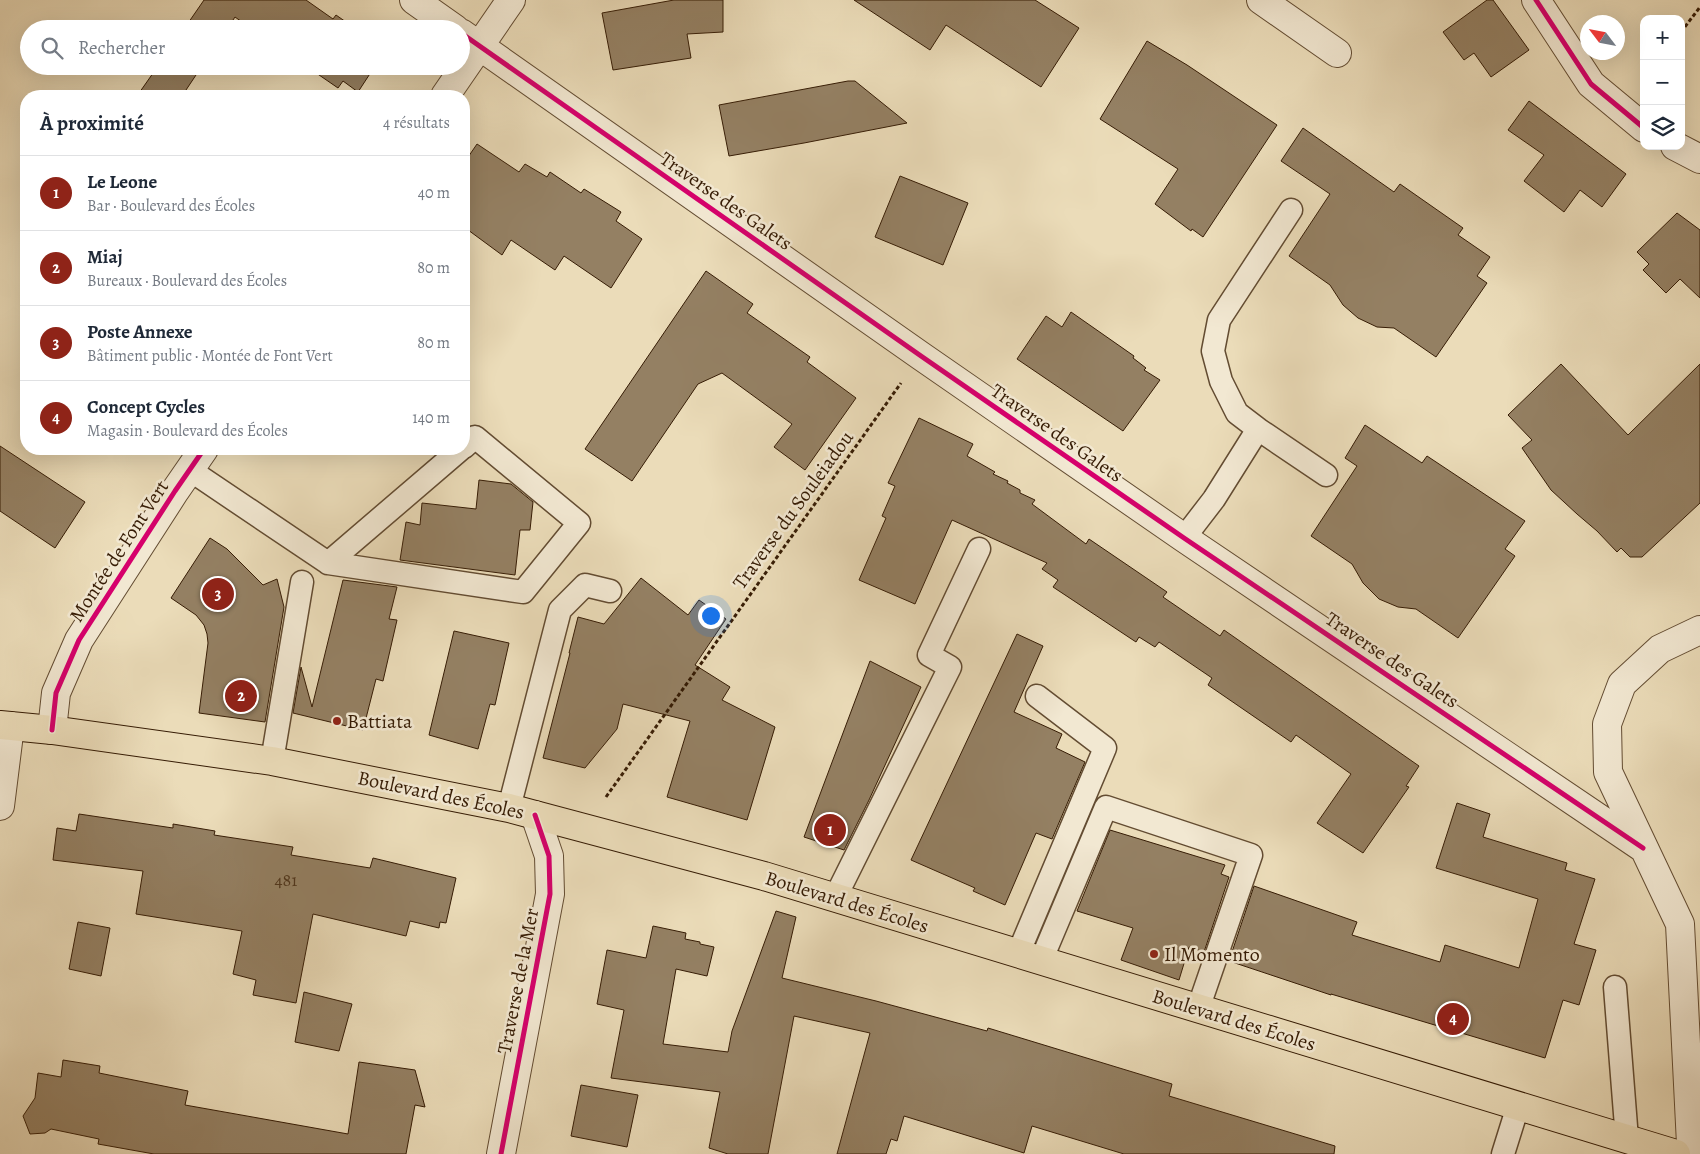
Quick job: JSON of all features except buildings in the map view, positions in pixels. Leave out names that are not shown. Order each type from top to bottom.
[{"type":"main road","name":"Boulevard des Écoles","points":[[5,725],[272,761],[509,808],[764,876],[1676,1154]]},
{"type":"street","points":[[414,0],[442,20]]},
{"type":"street","points":[[471,39],[510,0]]},
{"type":"street","points":[[1261,0],[1337,53]]},
{"type":"street","points":[[1536,0],[1591,84],[1640,125]]},
{"type":"street","name":"Traverse des Galets","points":[[471,39],[921,356],[1184,538],[1643,848]]},
{"type":"street","points":[[449,90],[455,75]]},
{"type":"street","points":[[1683,150],[1700,159]]},
{"type":"street","name":"Montée de Font Vert","points":[[52,730],[56,693],[79,640],[174,491],[197,459]]},
{"type":"street","points":[[1689,1154],[1691,1144],[1680,924],[1608,772],[1607,724],[1622,684],[1660,649],[1700,630]]},
{"type":"street","points":[[0,806],[5,725]]},
{"type":"street","name":"Traverse de la Mer","points":[[501,1154],[550,894],[549,856],[535,815]]},
{"type":"lane","points":[[1290,210],[1219,320],[1213,350],[1221,381],[1237,413],[1326,475]]},
{"type":"lane","points":[[1184,538],[1214,499],[1258,429]]},
{"type":"lane","points":[[197,459],[328,563],[523,592],[579,522],[475,437],[470,441]]},
{"type":"lane","points":[[328,563],[454,455]]},
{"type":"lane","points":[[835,898],[950,667],[929,655],[979,549]]},
{"type":"lane","points":[[272,761],[302,582]]},
{"type":"lane","points":[[509,808],[560,610],[585,585],[610,591]]},
{"type":"lane","points":[[1030,957],[1105,748],[1037,696]]},
{"type":"lane","points":[[1030,957],[1106,807],[1251,855],[1198,1009]]},
{"type":"lane","points":[[1615,988],[1627,1139]]},
{"type":"lane","points":[[1503,1154],[1518,1106]]},
{"type":"path","points":[[1685,27],[1700,7]]},
{"type":"cycle path","points":[[1536,0],[1591,84],[1640,125]]},
{"type":"cycle path","points":[[470,39],[1184,538],[1643,848]]},
{"type":"cycle path","points":[[52,730],[56,693],[79,640],[200,455]]},
{"type":"cycle path","points":[[501,1154],[550,894],[549,856],[535,815]]},
{"type":"place","name":"Poste Annexe","points":[[218,594]]},
{"type":"place","name":"Miaj","points":[[241,696]]},
{"type":"place","name":"Battiata","points":[[337,721]]},
{"type":"place","name":"Le Leone","points":[[830,830]]},
{"type":"place","name":"Il Momento","points":[[1154,954]]},
{"type":"place","name":"Concept Cycles","points":[[1453,1019]]}]
